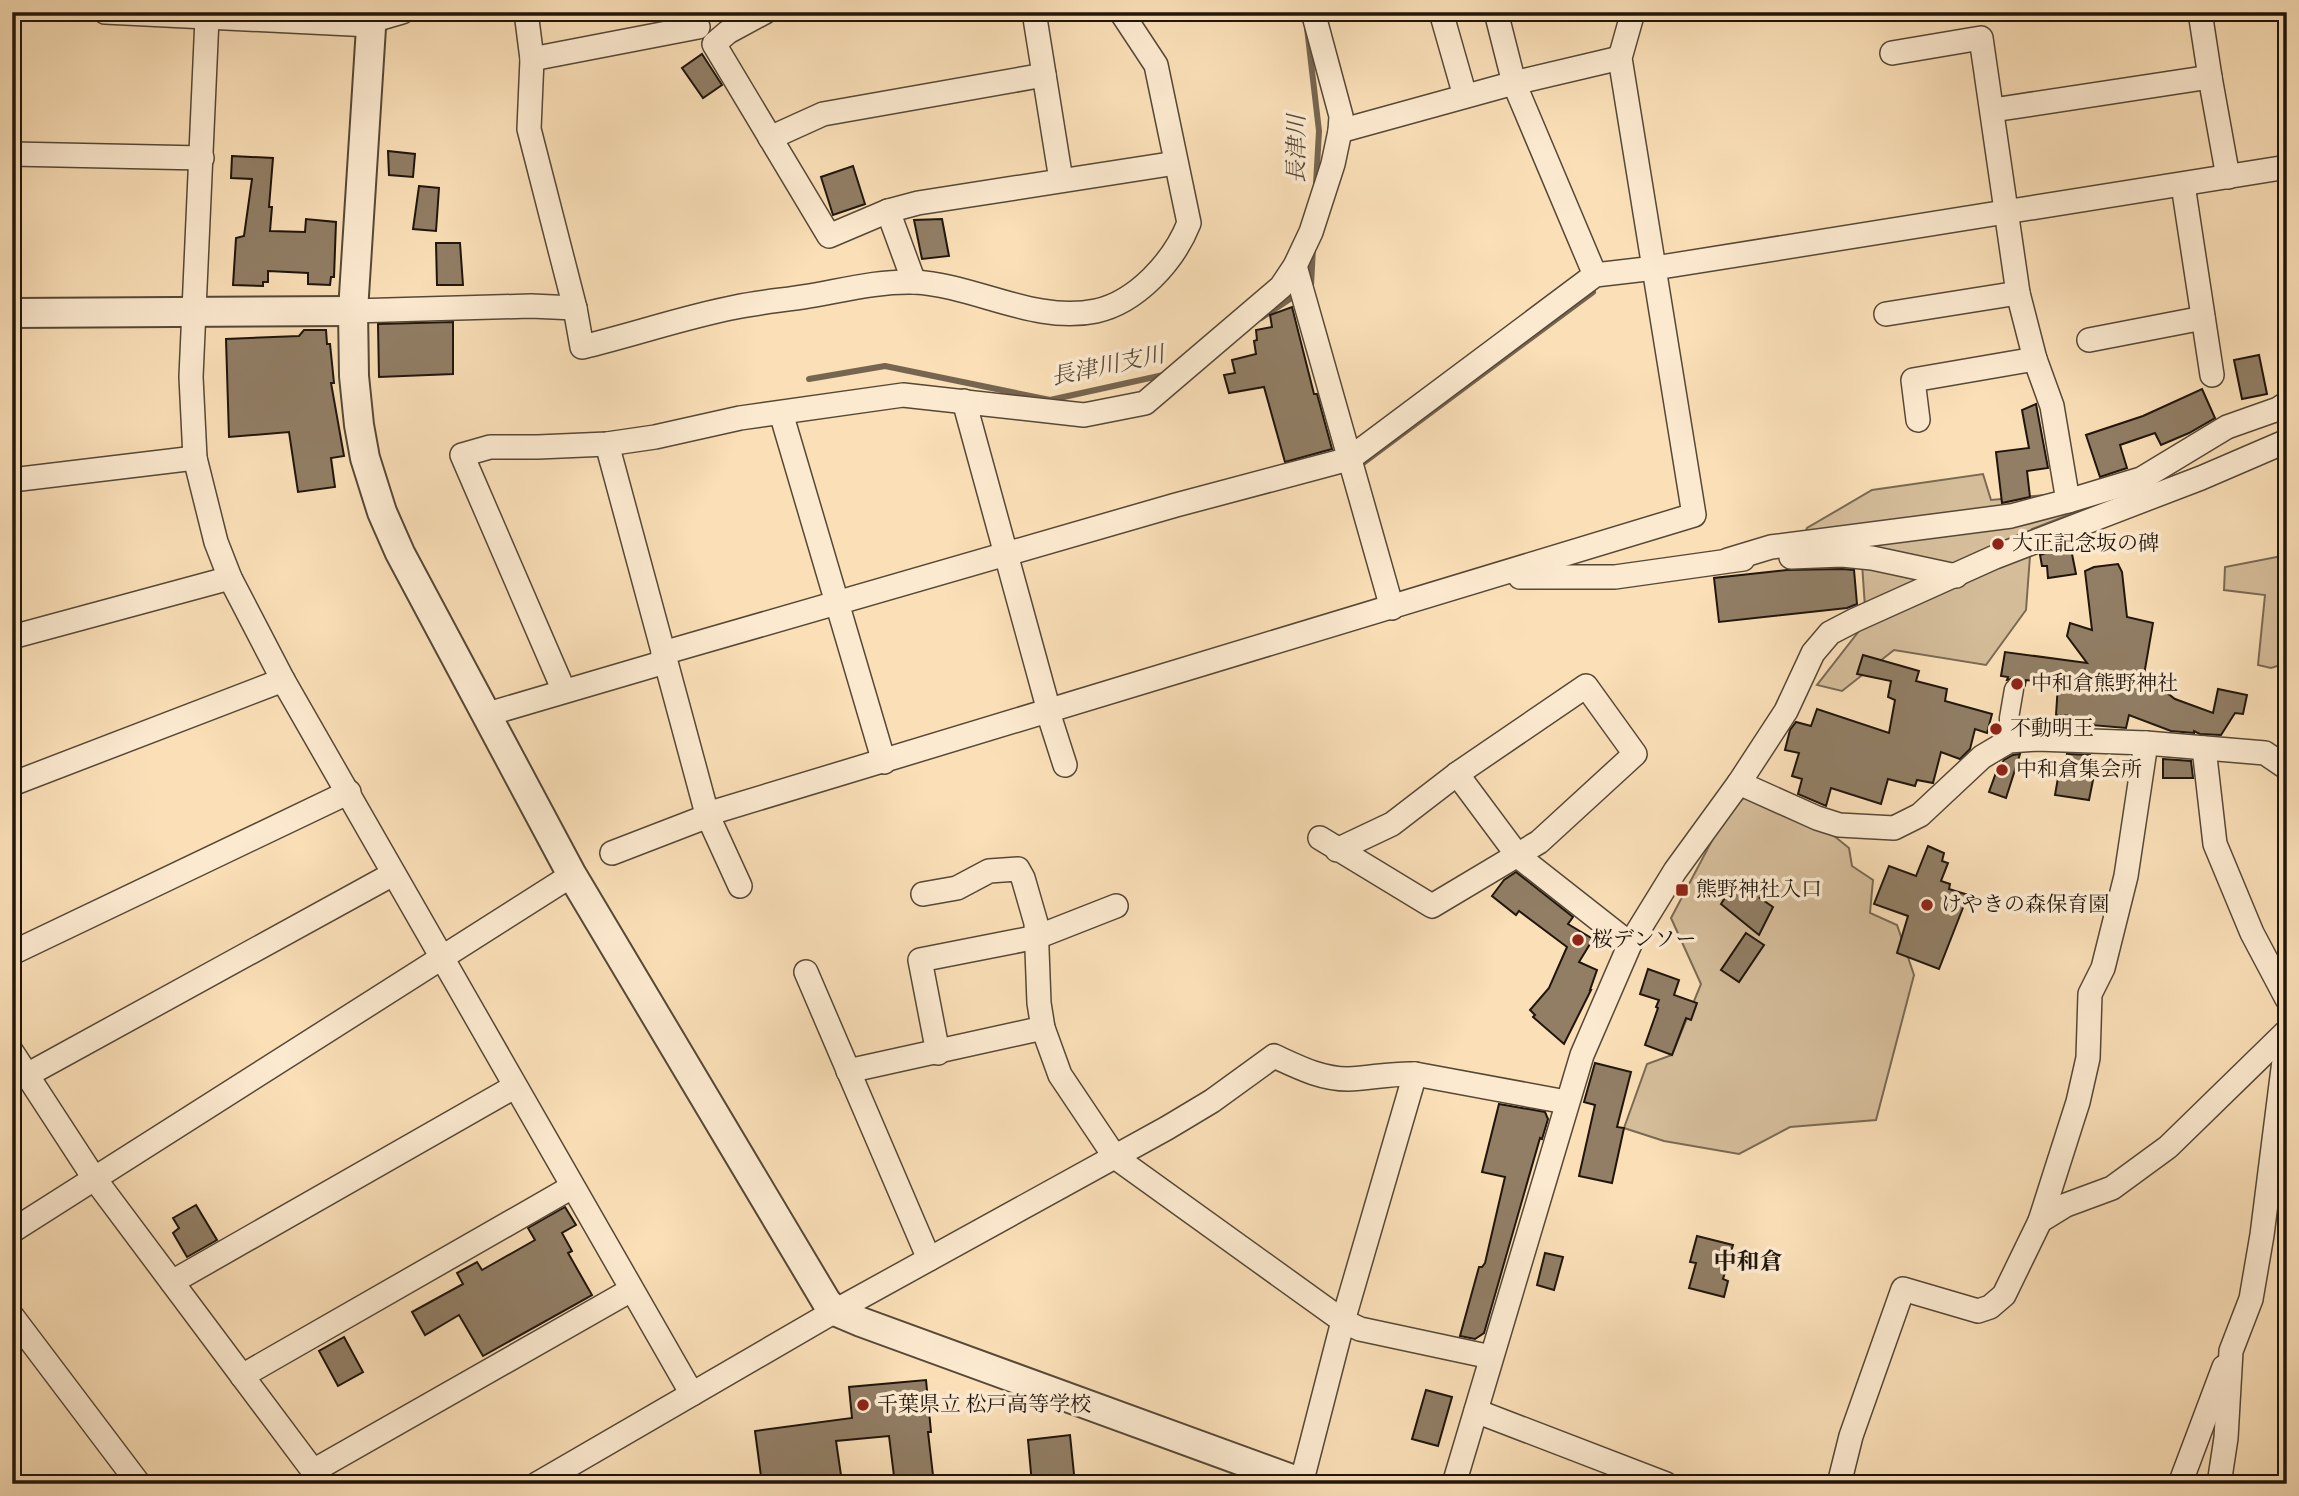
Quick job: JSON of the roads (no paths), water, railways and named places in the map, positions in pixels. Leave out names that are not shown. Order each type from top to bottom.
[{"type":"street","points":[[105,12],[207,18],[371,19],[402,12]]},
{"type":"street","points":[[526,12],[532,59],[528,129],[575,308],[582,347],[733,307],[868,285],[914,282],[1044,311],[1071,313],[1111,307],[1135,293],[1182,242],[1189,223],[1156,65],[1121,12]]},
{"type":"street","points":[[765,12],[728,32],[714,44],[829,236],[888,211],[918,203],[1176,163]]},
{"type":"street","points":[[1034,12],[1061,180]]},
{"type":"street","points":[[564,691],[462,455],[490,447],[607,444],[655,437],[740,418],[903,396],[1084,415],[1145,403],[1281,287],[1295,266],[1311,232],[1333,164],[1341,116],[1313,12]]},
{"type":"street","points":[[1496,12],[1514,83],[1595,275]]},
{"type":"street","points":[[612,853],[707,815],[1694,515],[1656,268],[1619,58],[1633,12]]},
{"type":"street","points":[[2200,12],[2228,177]]},
{"type":"street","points":[[207,18],[191,377],[195,458],[216,542],[230,578],[283,680],[692,1394]]},
{"type":"street","points":[[371,19],[353,311],[354,376],[359,425],[371,481],[400,553],[572,875],[705,1101],[826,1301],[835,1311],[1302,1483],[1343,1321],[1415,1074]]},
{"type":"street","points":[[1443,19],[1465,96]]},
{"type":"street","points":[[532,59],[698,27]]},
{"type":"street","points":[[1892,53],[1981,38],[2018,293],[2035,359],[2053,406],[2068,501]]},
{"type":"street","points":[[1340,131],[1514,83],[1619,58]]},
{"type":"street","points":[[770,138],[823,114],[1044,75]]},
{"type":"street","points":[[1993,110],[2210,77]]},
{"type":"street","points":[[12,154],[202,158]]},
{"type":"street","points":[[488,715],[837,603],[1006,553],[1349,459],[1595,275],[1656,268],[2287,167]]},
{"type":"street","points":[[2183,185],[2212,375]]},
{"type":"street","points":[[888,211],[914,282]]},
{"type":"street","points":[[1295,266],[1392,608]]},
{"type":"street","points":[[1886,314],[2018,293]]},
{"type":"street","points":[[12,313],[353,311],[531,306],[575,308]]},
{"type":"street","points":[[2089,340],[2203,318]]},
{"type":"street","points":[[1918,420],[1913,380],[2035,359]]},
{"type":"street","points":[[964,401],[1065,765]]},
{"type":"street","points":[[1728,560],[1771,547],[2011,516],[2068,501],[2141,479],[2227,427],[2278,409],[2287,403]]},
{"type":"street","points":[[781,413],[884,762]]},
{"type":"street","points":[[1454,1484],[1582,1055],[1630,944],[1675,871],[1739,783],[1786,711],[1813,653],[1830,633],[1995,557],[2201,478],[2287,441]]},
{"type":"street","points":[[607,444],[707,815],[740,886]]},
{"type":"street","points":[[12,481],[195,458]]},
{"type":"street","points":[[1496,577],[1615,577],[1728,560],[1852,556],[1956,576]]},
{"type":"street","points":[[12,638],[230,578]]},
{"type":"street","points":[[12,784],[283,680]]},
{"type":"street","points":[[1586,686],[1635,754],[1539,842],[1432,906],[1329,844],[1392,824],[1457,774],[1586,686]]},
{"type":"street","points":[[2009,741],[2014,690]]},
{"type":"street","points":[[1739,783],[1839,825],[1894,828],[1920,815],[1982,757],[2009,741],[2037,739],[2146,743],[2264,753],[2287,768]]},
{"type":"street","points":[[1839,1484],[1851,1436],[1903,1289],[1978,1311],[1990,1307],[2004,1295],[2040,1221],[2078,1102],[2088,1058],[2090,994],[2103,968],[2126,876],[2146,743]]},
{"type":"street","points":[[2204,748],[2216,844],[2252,933],[2287,999]]},
{"type":"street","points":[[1457,774],[1518,856],[1630,944]]},
{"type":"street","points":[[12,953],[349,792]]},
{"type":"street","points":[[923,894],[957,888],[989,871],[1018,869],[1036,923],[1039,1003],[1043,1028],[1060,1074],[1115,1157],[1343,1321],[1360,1329],[1491,1357]]},
{"type":"street","points":[[27,1075],[393,874]]},
{"type":"street","points":[[12,1231],[572,875]]},
{"type":"street","points":[[938,1053],[920,960],[1037,937],[1115,905]]},
{"type":"street","points":[[806,972],[929,1259]]},
{"type":"street","points":[[848,1072],[1043,1028]]},
{"type":"street","points":[[2040,1221],[2066,1205],[2112,1188],[2168,1147],[2287,1031]]},
{"type":"street","points":[[2180,1484],[2251,1300],[2287,1037]]},
{"type":"street","points":[[12,1052],[94,1178],[318,1477],[631,1290]]},
{"type":"street","points":[[537,1484],[835,1311],[1212,1101],[1274,1056],[1314,1074],[1346,1079],[1397,1073],[1415,1074],[1566,1102]]},
{"type":"street","points":[[172,1282],[514,1087]]},
{"type":"street","points":[[242,1376],[572,1186]]},
{"type":"street","points":[[12,1316],[139,1484]]},
{"type":"street","points":[[2219,1484],[2226,1438],[2231,1351]]},
{"type":"street","points":[[1476,1411],[1666,1484]]},
{"type":"waterway","name":"長津川","points":[[1307,28],[1319,131],[1316,184]]},
{"type":"waterway","name":"長津川","points":[[1308,288],[1311,286],[1313,248]]},
{"type":"waterway","points":[[1358,465],[1593,292]]},
{"type":"waterway","name":"長津川支川","points":[[1261,318],[1299,293]]},
{"type":"waterway","name":"長津川支川","points":[[809,379],[885,366],[1050,400],[1168,374]]},
{"type":"place","name":"大正記念坂の碑","points":[[1998,544]]},
{"type":"place","name":"中和倉熊野神社","points":[[2017,684]]},
{"type":"place","name":"不動明王","points":[[1996,729]]},
{"type":"place","name":"中和倉集会所","points":[[2002,770]]},
{"type":"place","name":"熊野神社入口","points":[[1682,890]]},
{"type":"place","name":"けやきの森保育園","points":[[1927,905]]},
{"type":"place","name":"桜デンソー","points":[[1578,940]]},
{"type":"place","name":"千葉県立 松戸高等学校","points":[[863,1405]]},
{"type":"district","name":"中和倉","points":[[1748,1263]]}]
